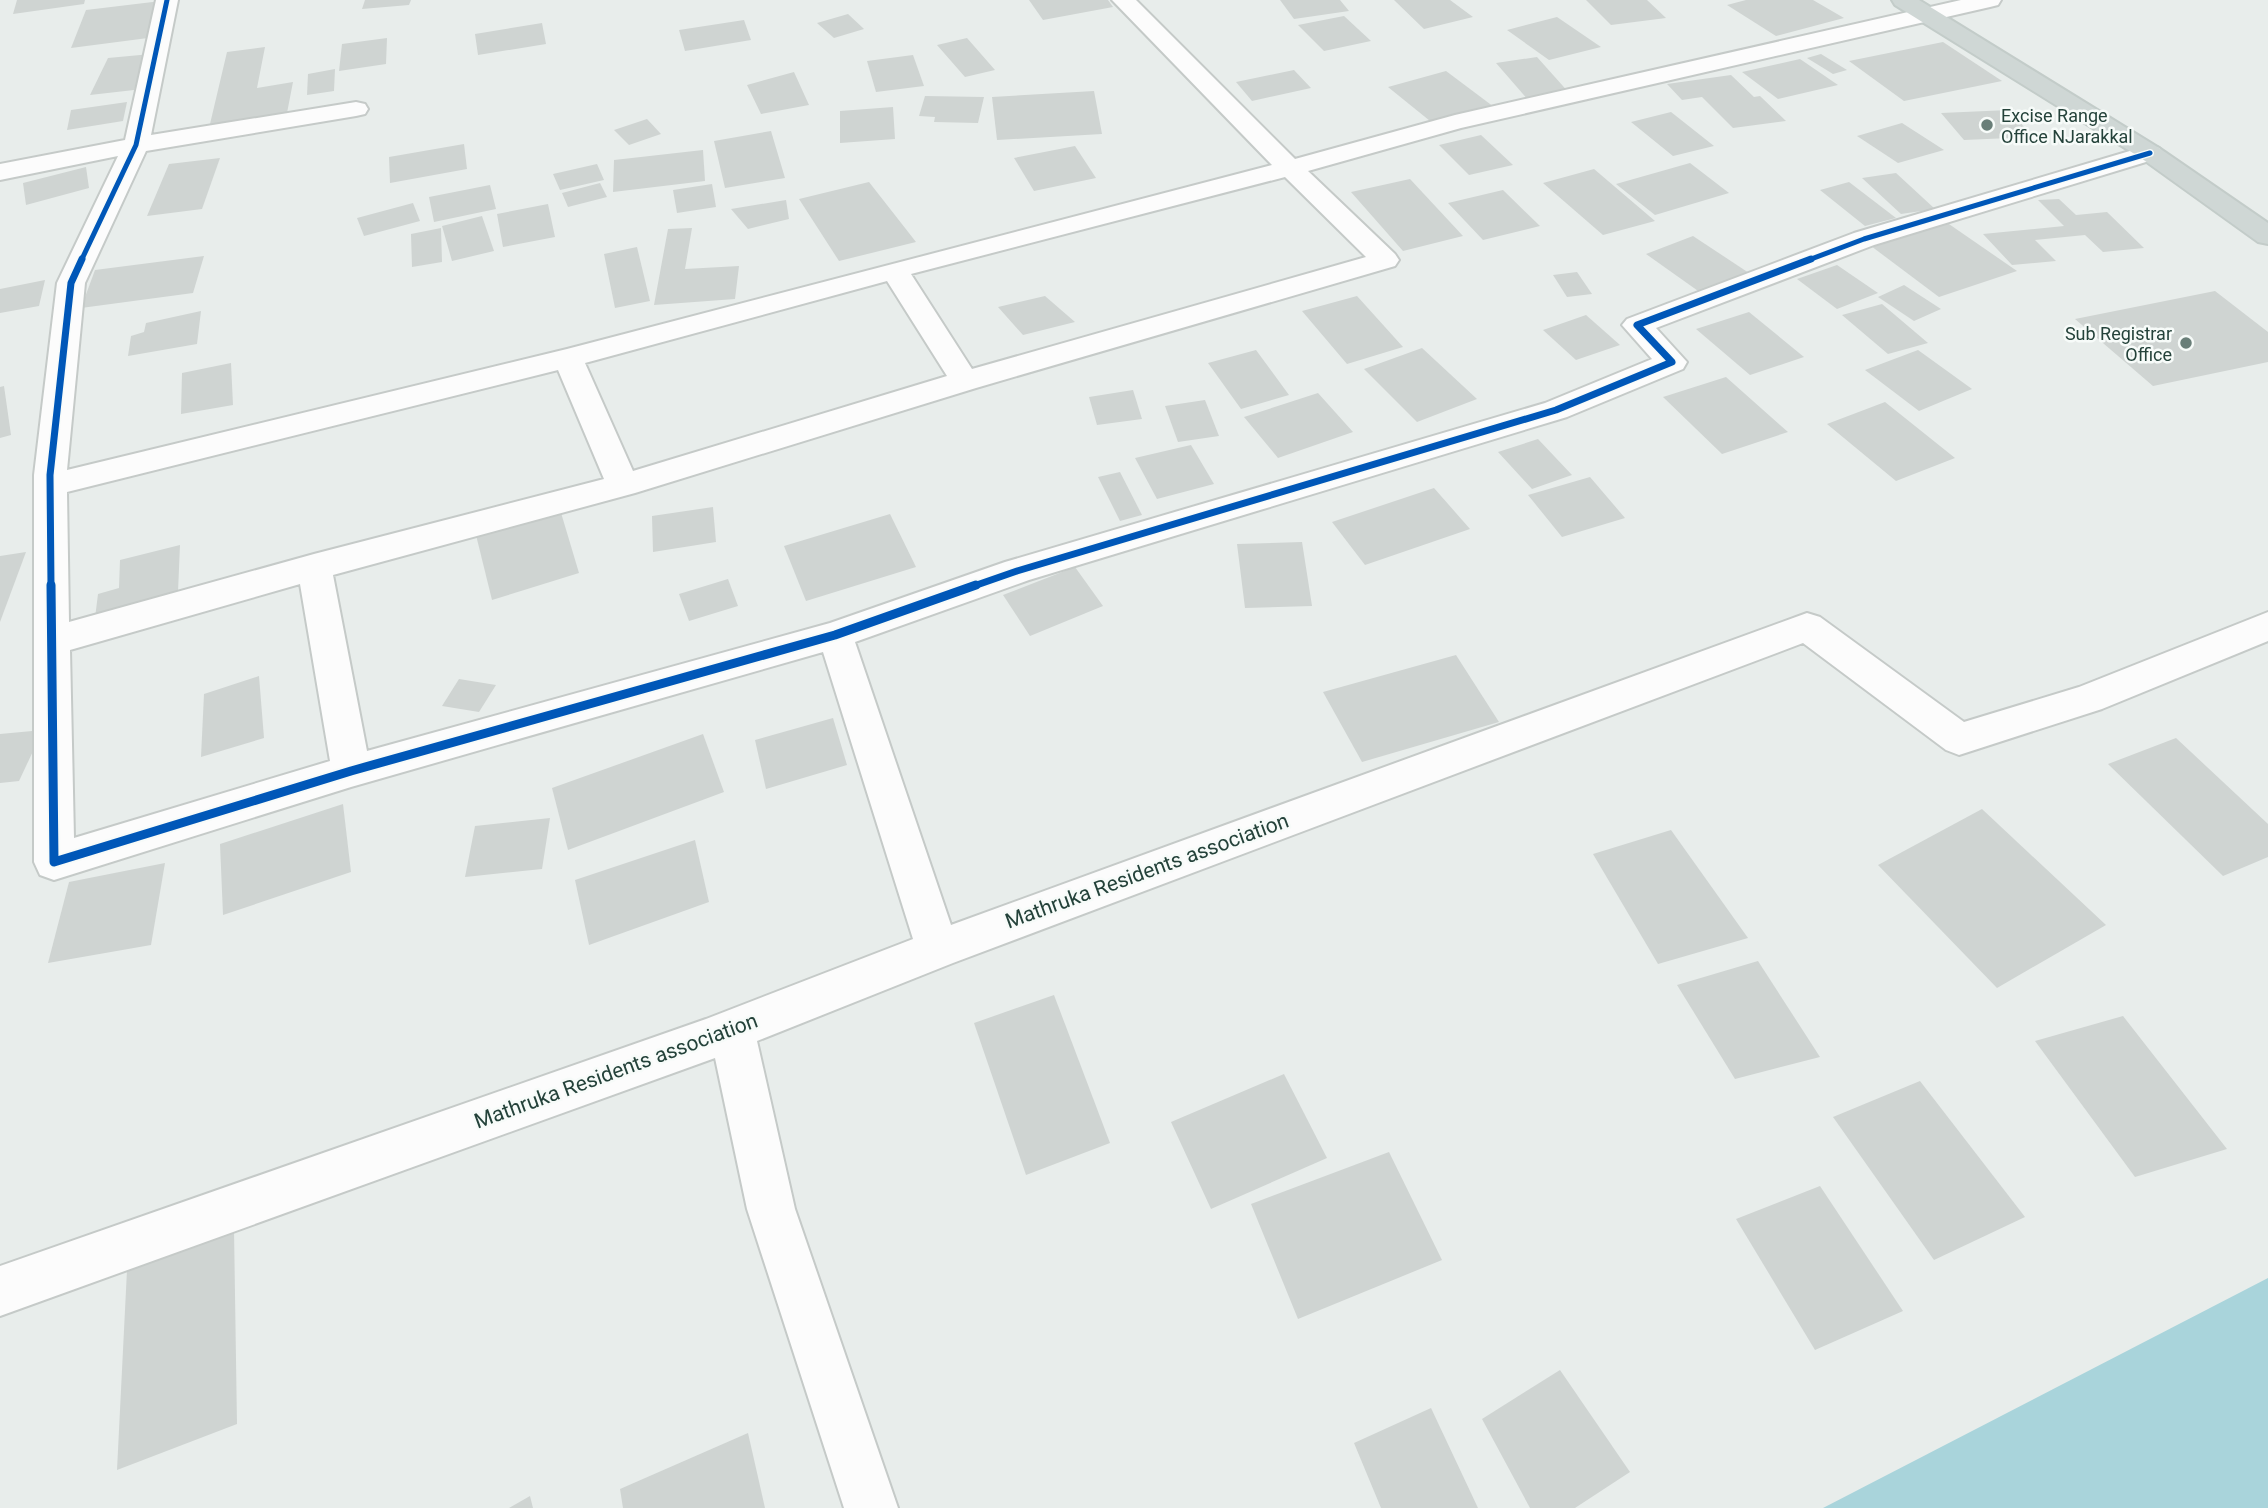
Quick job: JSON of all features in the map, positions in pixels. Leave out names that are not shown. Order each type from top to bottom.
[{"type":"main road","points":[[1903,0],[2150,153],[2268,236]]},
{"type":"street","points":[[167,0],[136,145],[71,283],[50,485],[54,862],[351,771],[835,635],[1017,570],[1556,410],[1672,362],[1637,325],[1864,239],[2150,153]]},
{"type":"street","points":[[52,641],[314,567],[623,485],[965,381],[1385,260],[1124,0]]},
{"type":"street","points":[[50,485],[568,358],[1455,122],[1990,0]]},
{"type":"street","points":[[0,173],[136,145],[356,109]]},
{"type":"street","points":[[894,270],[965,381]]},
{"type":"street","points":[[568,358],[623,485]]},
{"type":"street","points":[[314,567],[351,771]]},
{"type":"street","name":"Mathruka Residents association","points":[[0,1291],[732,1031],[938,949],[1807,627],[1959,739],[2089,699],[2268,626]]},
{"type":"street","points":[[835,635],[938,949]]},
{"type":"street","points":[[732,1031],[771,1209],[871,1508]]},
{"type":"water","points":[[2268,1278],[2268,1508],[1823,1508]]},
{"type":"building","points":[[17,0],[85,0],[84,4],[13,14]]},
{"type":"building","points":[[365,0],[411,0],[409,5],[362,9]]},
{"type":"building","points":[[1029,0],[1108,0],[1113,7],[1043,20]]},
{"type":"building","points":[[1280,0],[1340,0],[1349,11],[1294,19]]},
{"type":"building","points":[[1394,0],[1450,0],[1473,17],[1424,29]]},
{"type":"building","points":[[1586,0],[1647,0],[1666,18],[1611,25]]},
{"type":"building","points":[[1746,0],[1813,0],[1844,18],[1776,36],[1727,5]]},
{"type":"building","points":[[161,1],[148,38],[71,48],[86,10]]},
{"type":"building","points":[[848,14],[864,29],[834,38],[817,23]]},
{"type":"building","points":[[1344,16],[1371,41],[1324,51],[1298,25]]},
{"type":"building","points":[[1557,17],[1601,47],[1549,60],[1507,30]]},
{"type":"building","points":[[744,20],[751,40],[685,51],[679,30]]},
{"type":"building","points":[[542,23],[546,44],[478,55],[475,34]]},
{"type":"building","points":[[387,38],[386,64],[339,71],[342,44]]},
{"type":"building","points":[[967,38],[995,70],[965,77],[937,45]]},
{"type":"building","points":[[1943,42],[2002,81],[1904,101],[1849,61]]},
{"type":"building","points":[[265,47],[257,88],[293,82],[287,113],[210,124],[227,52]]},
{"type":"building","points":[[151,54],[134,90],[90,95],[108,58]]},
{"type":"building","points":[[1821,54],[1847,70],[1833,74],[1807,58]]},
{"type":"building","points":[[913,55],[924,86],[876,92],[867,61]]},
{"type":"building","points":[[1537,57],[1571,95],[1529,101],[1496,63]]},
{"type":"building","points":[[1800,59],[1838,85],[1778,99],[1742,72]]},
{"type":"building","points":[[335,69],[334,91],[307,95],[308,74]]},
{"type":"building","points":[[1294,70],[1311,88],[1252,101],[1236,82]]},
{"type":"building","points":[[1446,71],[1494,107],[1435,125],[1388,87]]},
{"type":"building","points":[[794,72],[809,105],[761,114],[747,85]]},
{"type":"building","points":[[1731,75],[1754,97],[1760,96],[1786,121],[1733,128],[1702,97],[1682,100],[1667,84]]},
{"type":"building","points":[[1094,91],[1102,134],[997,140],[992,97]]},
{"type":"building","points":[[925,96],[984,97],[978,123],[934,122],[935,117],[919,116]]},
{"type":"building","points":[[127,102],[123,121],[67,130],[71,110]]},
{"type":"building","points":[[893,107],[895,139],[840,143],[840,111]]},
{"type":"building","name":"Excise Range Office NJarakkal","points":[[2009,110],[2033,137],[1964,140],[1941,113]]},
{"type":"building","points":[[1671,112],[1714,146],[1673,156],[1631,122]]},
{"type":"building","points":[[647,119],[661,134],[629,145],[614,130]]},
{"type":"building","points":[[1902,123],[1944,150],[1898,163],[1857,136]]},
{"type":"building","points":[[771,131],[785,178],[725,188],[714,141]]},
{"type":"building","points":[[1481,135],[1513,165],[1469,175],[1439,145]]},
{"type":"building","points":[[464,144],[467,169],[390,183],[389,157]]},
{"type":"building","points":[[1075,146],[1096,178],[1034,191],[1014,158]]},
{"type":"building","points":[[703,150],[705,181],[613,192],[614,160]]},
{"type":"building","points":[[220,158],[202,209],[147,216],[169,164]]},
{"type":"building","points":[[1690,163],[1729,193],[1655,215],[1616,184]]},
{"type":"building","points":[[597,164],[604,180],[560,190],[553,174]]},
{"type":"building","points":[[86,167],[89,188],[26,205],[23,183]]},
{"type":"building","points":[[1594,169],[1655,221],[1603,235],[1543,183]]},
{"type":"building","points":[[1896,173],[1935,209],[1901,214],[1862,178]]},
{"type":"building","points":[[1410,179],[1463,236],[1403,251],[1351,192]]},
{"type":"building","points":[[869,182],[916,242],[839,261],[799,199]]},
{"type":"building","points":[[1849,182],[1896,218],[1865,226],[1820,190]]},
{"type":"building","points":[[600,183],[607,197],[568,207],[562,193]]},
{"type":"building","points":[[712,184],[716,207],[677,213],[673,190]]},
{"type":"building","points":[[490,185],[496,209],[434,222],[429,197]]},
{"type":"building","points":[[1503,190],[1540,226],[1483,240],[1448,203]]},
{"type":"building","points":[[2059,199],[2076,215],[2107,212],[2144,248],[2103,252],[2085,235],[2035,240],[2056,261],[2012,265],[1983,234],[2064,226],[2038,200]]},
{"type":"building","points":[[786,200],[789,219],[748,229],[731,209]]},
{"type":"building","points":[[413,203],[420,221],[364,236],[357,218]]},
{"type":"building","points":[[548,204],[555,237],[503,247],[497,214]]},
{"type":"building","points":[[482,216],[494,251],[452,261],[442,226]]},
{"type":"building","points":[[1946,222],[2017,271],[1939,297],[1871,246]]},
{"type":"building","points":[[441,228],[442,262],[412,267],[411,234]]},
{"type":"building","points":[[692,228],[685,269],[739,266],[735,299],[654,305],[668,229]]},
{"type":"building","points":[[1693,236],[1749,273],[1701,293],[1646,254]]},
{"type":"building","points":[[637,247],[650,301],[615,308],[604,254]]},
{"type":"building","points":[[204,256],[193,293],[81,308],[95,270]]},
{"type":"building","points":[[1837,265],[1878,293],[1837,309],[1797,279]]},
{"type":"building","points":[[1577,272],[1592,294],[1567,297],[1553,275]]},
{"type":"building","points":[[45,280],[39,306],[0,313],[0,289]]},
{"type":"building","points":[[1904,285],[1941,309],[1914,321],[1878,297]]},
{"type":"building","name":"Sub Registrar Office","points":[[2215,291],[2268,332],[2268,362],[2153,386],[2075,319]]},
{"type":"building","points":[[1045,296],[1075,322],[1023,335],[998,307]]},
{"type":"building","points":[[1357,296],[1403,347],[1347,364],[1302,311]]},
{"type":"building","points":[[1882,304],[1928,343],[1888,354],[1842,315]]},
{"type":"building","points":[[201,311],[197,344],[128,356],[131,336],[144,332],[146,323]]},
{"type":"building","points":[[1749,312],[1804,357],[1750,375],[1696,329]]},
{"type":"building","points":[[1586,315],[1620,345],[1576,360],[1543,330]]},
{"type":"building","points":[[1422,348],[1477,399],[1417,422],[1364,369]]},
{"type":"building","points":[[1256,350],[1289,395],[1241,409],[1208,363]]},
{"type":"building","points":[[1918,350],[1972,389],[1919,411],[1865,370]]},
{"type":"building","points":[[231,363],[233,405],[181,414],[182,373]]},
{"type":"building","points":[[1726,377],[1788,432],[1722,454],[1663,397]]},
{"type":"building","points":[[4,386],[11,435],[0,438],[0,387]]},
{"type":"building","points":[[1133,390],[1142,419],[1097,425],[1089,397]]},
{"type":"building","points":[[1318,393],[1353,432],[1278,458],[1244,417]]},
{"type":"building","points":[[1205,400],[1219,436],[1178,442],[1165,406]]},
{"type":"building","points":[[1885,402],[1955,458],[1896,481],[1827,424]]},
{"type":"building","points":[[1538,439],[1572,475],[1532,489],[1498,452]]},
{"type":"building","points":[[1191,445],[1214,484],[1157,499],[1135,458]]},
{"type":"building","points":[[1120,472],[1142,515],[1120,521],[1098,477]]},
{"type":"building","points":[[1590,477],[1625,518],[1562,537],[1528,495]]},
{"type":"building","points":[[1434,488],[1470,529],[1365,565],[1332,522]]},
{"type":"building","points":[[559,506],[579,573],[492,600],[475,531]]},
{"type":"building","points":[[713,507],[716,542],[653,552],[652,516]]},
{"type":"building","points":[[890,514],[916,567],[806,601],[784,546]]},
{"type":"building","points":[[1302,542],[1312,606],[1245,608],[1237,544]]},
{"type":"building","points":[[180,545],[178,592],[95,618],[98,594],[119,588],[120,560]]},
{"type":"building","points":[[26,552],[0,622],[0,556]]},
{"type":"building","points":[[1075,567],[1103,606],[1030,636],[1003,595]]},
{"type":"building","points":[[728,579],[738,606],[689,621],[679,594]]},
{"type":"building","points":[[1456,655],[1499,722],[1362,762],[1323,692]]},
{"type":"building","points":[[259,676],[264,738],[201,757],[204,694]]},
{"type":"building","points":[[459,679],[496,685],[479,712],[442,706]]},
{"type":"building","points":[[833,718],[847,765],[766,789],[755,740]]},
{"type":"building","points":[[43,730],[19,781],[0,783],[0,734]]},
{"type":"building","points":[[703,734],[724,792],[568,850],[552,788]]},
{"type":"building","points":[[2176,738],[2268,824],[2268,857],[2223,876],[2108,764]]},
{"type":"building","points":[[343,804],[351,872],[223,915],[220,844]]},
{"type":"building","points":[[1982,809],[2106,925],[1997,988],[1878,865]]},
{"type":"building","points":[[550,818],[542,869],[465,877],[475,826]]},
{"type":"building","points":[[1671,830],[1748,938],[1658,964],[1593,854]]},
{"type":"building","points":[[695,840],[709,902],[589,945],[575,880]]},
{"type":"building","points":[[165,863],[151,945],[48,963],[69,882]]},
{"type":"building","points":[[1758,961],[1820,1057],[1735,1079],[1677,985]]},
{"type":"building","points":[[1054,995],[1110,1143],[1026,1175],[974,1023]]},
{"type":"building","points":[[2123,1016],[2227,1149],[2135,1177],[2035,1041]]},
{"type":"building","points":[[1284,1074],[1327,1158],[1211,1209],[1171,1122]]},
{"type":"building","points":[[1920,1081],[2025,1217],[1934,1260],[1833,1117]]},
{"type":"building","points":[[1389,1152],[1442,1260],[1298,1319],[1251,1204]]},
{"type":"building","points":[[1820,1186],[1903,1311],[1815,1350],[1736,1219]]},
{"type":"building","points":[[234,1229],[237,1424],[117,1470],[127,1270]]},
{"type":"building","points":[[1560,1370],[1630,1472],[1575,1508],[1530,1508],[1482,1419]]},
{"type":"building","points":[[1431,1408],[1478,1508],[1381,1508],[1354,1443]]},
{"type":"building","points":[[748,1433],[765,1508],[623,1508],[620,1489]]},
{"type":"building","points":[[530,1496],[533,1508],[509,1508]]},
{"type":"cycle path","points":[[167,0],[136,145],[71,283],[50,475],[54,862],[351,771],[835,635],[1017,571],[1556,410],[1672,362],[1637,325],[1864,239],[2150,153]]},
{"type":"place","name":"Excise Range Office NJarakkal","points":[[1987,125]]},
{"type":"place","name":"Sub Registrar Office","points":[[2186,343]]}]
